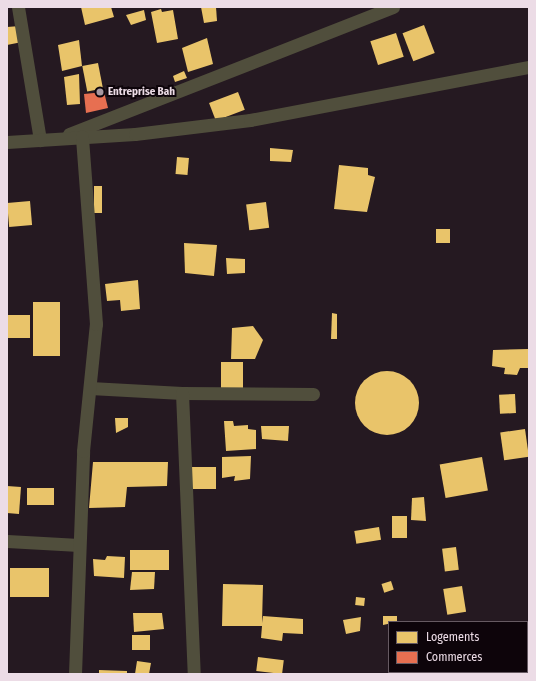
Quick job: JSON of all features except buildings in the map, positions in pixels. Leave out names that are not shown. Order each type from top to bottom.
[{"type":"street","points":[[18,7],[40,140]]},
{"type":"street","points":[[56,139],[372,12],[393,7]]},
{"type":"street","points":[[7,142],[135,134],[250,120],[529,66]]},
{"type":"street","points":[[75,674],[83,451],[96,324],[82,137]]},
{"type":"street","points":[[90,388],[182,393],[313,394]]},
{"type":"street","points":[[182,393],[194,674]]},
{"type":"street","points":[[7,541],[79,545]]},
{"type":"place","name":"Entreprise Bah","points":[[100,92]]}]
